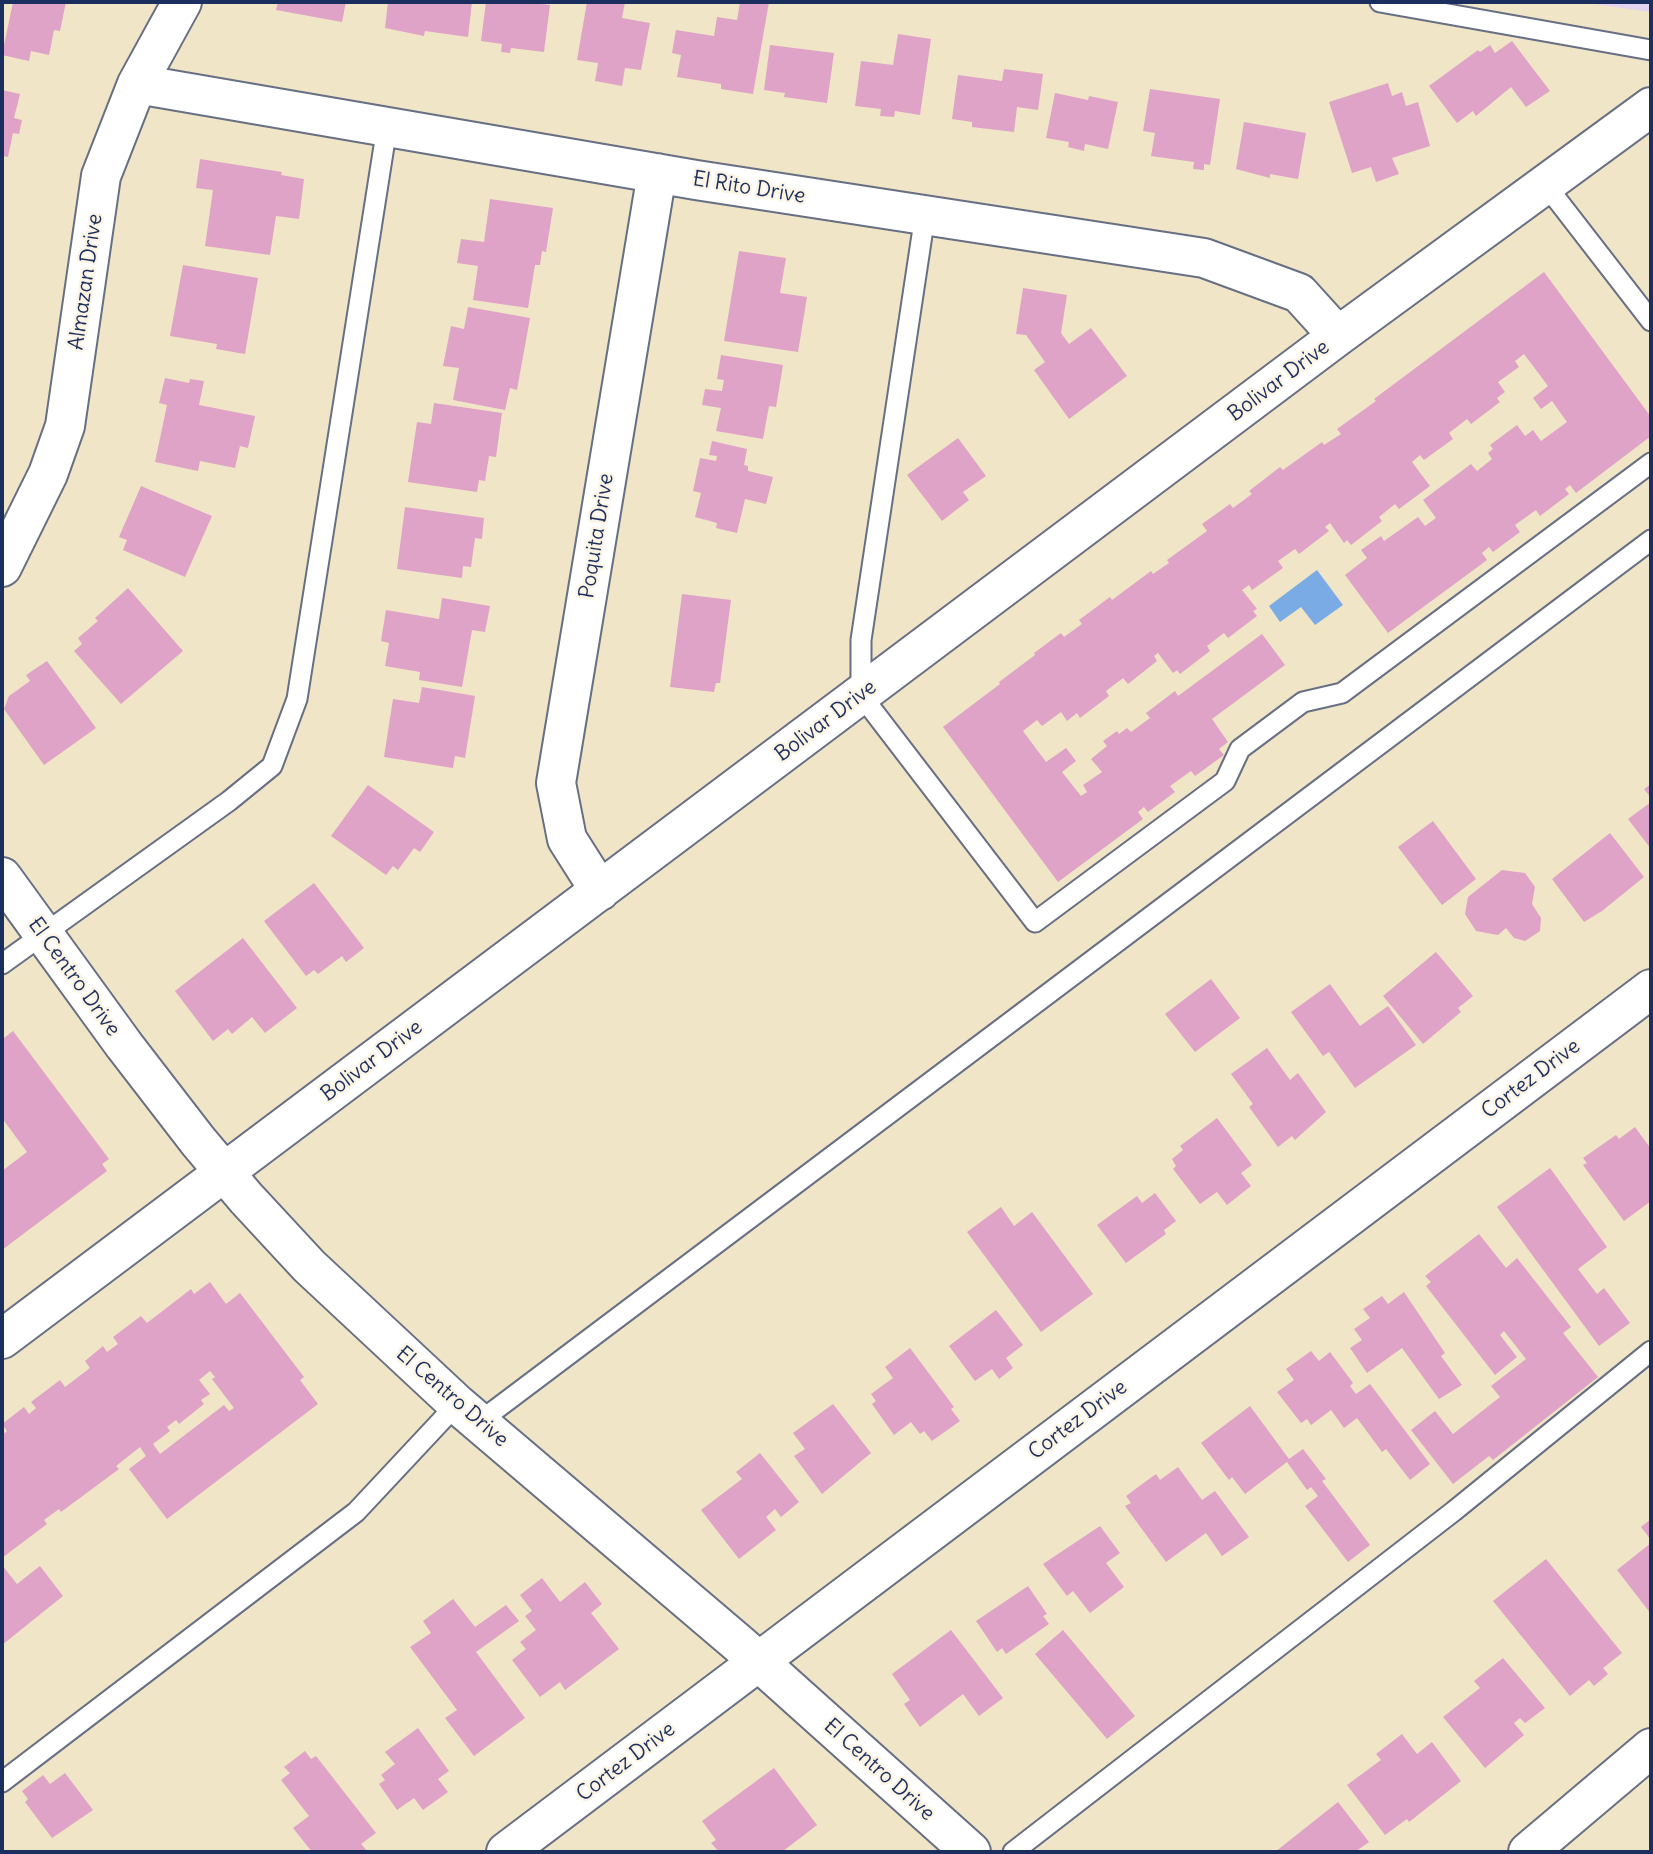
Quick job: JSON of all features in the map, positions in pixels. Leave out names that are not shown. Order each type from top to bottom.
[{"type":"street","name":"Almazan Drive","points":[[2,567],[48,474],[65,426],[102,176],[137,84],[183,2]]},
{"type":"street","name":"El Rito Drive","points":[[137,84],[657,173],[1204,258],[1299,293],[1338,336]]},
{"type":"street","name":"Bolivar Drive","points":[[2,1339],[1338,336],[1651,107]]},
{"type":"street","name":"Poquita Drive","points":[[600,891],[568,839],[556,783],[657,173]]},
{"type":"street","name":"El Centro Drive","points":[[2,877],[124,1045],[224,1172],[309,1266],[468,1413],[758,1661],[971,1852]]},
{"type":"street","name":"Cortez Drive","points":[[506,1852],[1651,989]]},
{"type":"street","points":[[1528,1852],[1651,1748]]},
{"type":"lane","points":[[1380,2],[1651,50]]},
{"type":"lane","points":[[2,964],[229,801],[272,766],[297,699],[387,127]]},
{"type":"lane","points":[[1545,184],[1651,321]]},
{"type":"lane","points":[[925,215],[861,640],[861,695],[1035,922],[1225,781],[1240,749],[1303,702],[1342,693],[1651,463]]},
{"type":"lane","points":[[2,1782],[356,1511],[468,1413],[1651,540]]},
{"type":"lane","points":[[1013,1852],[1454,1511],[1651,1351]]},
{"type":"shaded area","points":[[1580,2],[1651,2],[1651,12]]},
{"type":"water","points":[[1317,570],[1343,605],[1315,625],[1301,607],[1280,622],[1269,606]]},
{"type":"building","points":[[13,2],[66,2],[60,31],[54,30],[49,55],[31,51],[29,61],[2,55]]},
{"type":"building","points":[[278,2],[346,2],[342,22],[276,10]]},
{"type":"building","points":[[388,2],[472,2],[468,37],[425,31],[424,36],[385,28]]},
{"type":"building","points":[[486,2],[550,5],[544,52],[511,48],[510,53],[501,52],[502,44],[481,41]]},
{"type":"building","points":[[587,2],[625,2],[622,18],[650,23],[641,70],[625,68],[622,86],[595,81],[598,63],[577,60]]},
{"type":"building","points":[[740,2],[769,2],[753,94],[721,89],[721,84],[677,77],[681,55],[672,53],[676,30],[714,36],[717,17],[737,20]]},
{"type":"building","points":[[898,34],[931,39],[920,115],[895,111],[894,117],[880,116],[881,109],[855,106],[861,61],[893,65]]},
{"type":"building","points":[[1512,41],[1550,91],[1526,107],[1511,87],[1476,116],[1473,111],[1457,123],[1429,86],[1478,50],[1480,52],[1490,45],[1495,53]]},
{"type":"building","points":[[770,45],[834,53],[827,103],[784,97],[785,93],[764,90]]},
{"type":"building","points":[[1004,69],[1043,74],[1038,110],[1017,107],[1014,132],[972,127],[972,122],[952,119],[958,75],[1002,81]]},
{"type":"building","points":[[1388,83],[1392,96],[1402,92],[1406,106],[1418,102],[1430,146],[1392,158],[1399,174],[1376,182],[1371,167],[1352,173],[1329,102]]},
{"type":"building","points":[[1150,89],[1220,99],[1210,165],[1204,164],[1204,170],[1193,169],[1194,162],[1151,156],[1155,133],[1143,131]]},
{"type":"building","points":[[2,90],[20,94],[14,118],[22,120],[19,134],[13,133],[8,157],[2,156]]},
{"type":"building","points":[[1055,93],[1088,100],[1089,96],[1118,102],[1108,149],[1085,144],[1084,151],[1068,147],[1069,142],[1046,138]]},
{"type":"building","points":[[1244,122],[1306,133],[1298,179],[1270,174],[1270,178],[1236,169]]},
{"type":"building","points":[[200,159],[282,172],[281,175],[304,179],[299,219],[276,216],[270,255],[205,246],[213,190],[196,188]]},
{"type":"building","points":[[490,199],[553,208],[546,252],[542,251],[540,265],[535,265],[528,308],[473,300],[478,266],[457,263],[461,239],[484,242]]},
{"type":"building","points":[[739,251],[786,258],[780,293],[807,297],[798,352],[724,341]]},
{"type":"building","points":[[183,265],[258,278],[245,354],[216,349],[217,344],[170,336]]},
{"type":"building","points":[[1544,272],[1651,417],[1651,436],[1576,493],[1570,485],[1565,489],[1569,494],[1540,516],[1536,510],[1515,525],[1520,532],[1493,552],[1489,547],[1482,553],[1487,560],[1388,633],[1345,575],[1367,558],[1361,550],[1381,536],[1384,541],[1418,517],[1425,526],[1436,518],[1423,500],[1471,464],[1477,471],[1492,459],[1488,453],[1493,449],[1490,445],[1517,425],[1525,436],[1533,430],[1541,441],[1567,422],[1552,401],[1541,409],[1533,398],[1548,386],[1524,354],[1515,361],[1519,367],[1498,382],[1505,392],[1497,398],[1500,402],[1471,424],[1467,419],[1449,433],[1453,439],[1424,460],[1420,455],[1412,462],[1430,486],[1399,509],[1395,504],[1379,517],[1382,521],[1351,545],[1347,540],[1344,543],[1330,523],[1325,527],[1329,531],[1299,554],[1295,549],[1278,561],[1283,568],[1252,590],[1249,585],[1242,590],[1257,609],[1253,611],[1257,616],[1228,638],[1224,633],[1207,646],[1210,651],[1180,674],[1177,670],[1173,673],[1158,653],[1154,656],[1157,661],[1128,684],[1123,678],[1106,691],[1109,696],[1080,718],[1077,713],[1067,721],[1061,712],[1042,726],[1037,720],[1023,731],[1046,762],[1066,748],[1076,761],[1062,772],[1081,796],[1087,792],[1083,785],[1102,772],[1091,759],[1107,746],[1103,741],[1117,731],[1119,734],[1127,728],[1131,732],[1150,718],[1146,713],[1175,691],[1178,696],[1262,634],[1285,665],[1212,719],[1228,742],[1219,749],[1224,755],[1195,776],[1191,771],[1170,786],[1175,792],[1148,812],[1144,807],[1138,812],[1143,819],[1058,882],[943,727],[1000,684],[999,682],[1035,655],[1034,653],[1061,633],[1064,637],[1082,624],[1079,620],[1110,597],[1112,600],[1151,571],[1153,574],[1169,563],[1167,560],[1207,531],[1202,524],[1230,504],[1233,508],[1252,494],[1249,491],[1280,467],[1283,470],[1322,442],[1324,445],[1341,434],[1337,429],[1376,401],[1374,399]]},
{"type":"building","points":[[1023,288],[1067,295],[1061,333],[1069,344],[1091,328],[1127,376],[1069,419],[1034,370],[1045,362],[1026,335],[1016,334]]},
{"type":"building","points":[[468,307],[530,318],[517,390],[510,388],[505,410],[453,400],[459,368],[443,366],[451,326],[464,329]]},
{"type":"building","points":[[721,355],[783,365],[776,407],[769,406],[763,439],[716,431],[721,408],[702,405],[705,389],[722,391],[724,380],[717,379]]},
{"type":"building","points":[[165,378],[189,383],[190,379],[204,381],[199,405],[255,416],[248,448],[240,446],[235,468],[200,461],[198,471],[155,462],[167,405],[159,403]]},
{"type":"building","points":[[434,403],[502,413],[496,457],[489,456],[485,481],[479,480],[477,492],[408,482],[417,422],[431,424]]},
{"type":"building","points":[[958,438],[986,476],[963,492],[969,500],[942,521],[907,475]]},
{"type":"building","points":[[712,441],[747,449],[744,465],[748,466],[748,471],[773,477],[766,504],[745,499],[737,533],[716,528],[717,523],[695,517],[701,493],[693,491],[700,458],[716,461],[717,456],[709,455]]},
{"type":"building","points":[[141,486],[212,516],[185,577],[123,550],[127,540],[119,537]]},
{"type":"building","points":[[405,507],[484,518],[482,539],[475,538],[471,567],[463,566],[462,578],[397,569]]},
{"type":"building","points":[[128,588],[183,651],[121,704],[74,651],[82,644],[78,638],[98,621],[95,618]]},
{"type":"building","points":[[682,594],[731,600],[720,683],[716,683],[714,692],[670,687]]},
{"type":"building","points":[[442,598],[490,606],[485,632],[472,630],[462,687],[419,680],[420,672],[385,666],[389,643],[381,641],[386,610],[439,619]]},
{"type":"building","points":[[47,661],[96,728],[44,765],[4,709],[9,696],[30,681],[26,675]]},
{"type":"building","points":[[422,687],[475,696],[465,758],[455,756],[453,768],[384,757],[393,699],[419,703]]},
{"type":"building","points":[[1651,784],[1651,798],[1644,789]]},
{"type":"building","points":[[368,785],[434,832],[420,852],[414,848],[398,870],[393,866],[386,875],[331,836]]},
{"type":"building","points":[[1651,802],[1651,849],[1628,819]]},
{"type":"building","points":[[1433,821],[1476,879],[1442,905],[1398,847]]},
{"type":"building","points":[[1610,833],[1644,877],[1584,922],[1552,879]]},
{"type":"building","points":[[1502,870],[1525,873],[1535,887],[1532,904],[1541,918],[1540,931],[1525,941],[1514,938],[1506,928],[1498,935],[1476,931],[1465,914],[1468,897]]},
{"type":"building","points":[[314,883],[364,948],[346,962],[342,956],[318,974],[314,970],[306,976],[264,921]]},
{"type":"building","points":[[243,938],[297,1008],[265,1033],[252,1017],[232,1034],[228,1029],[213,1041],[175,991]]},
{"type":"building","points":[[1436,952],[1473,996],[1458,1008],[1461,1012],[1423,1044],[1383,996]]},
{"type":"building","points":[[1211,979],[1240,1018],[1195,1052],[1165,1014]]},
{"type":"building","points":[[1330,984],[1360,1026],[1388,1006],[1416,1045],[1355,1088],[1329,1052],[1323,1056],[1291,1012]]},
{"type":"building","points":[[13,1031],[109,1159],[102,1164],[107,1171],[2,1250],[2,1171],[27,1152],[2,1118],[2,1035],[4,1038]]},
{"type":"building","points":[[1267,1048],[1290,1080],[1298,1073],[1326,1112],[1295,1140],[1292,1136],[1278,1147],[1249,1107],[1253,1104],[1231,1074]]},
{"type":"building","points":[[1217,1118],[1252,1165],[1241,1173],[1251,1186],[1227,1205],[1217,1192],[1200,1204],[1173,1169],[1176,1166],[1172,1159],[1183,1150],[1180,1146]]},
{"type":"building","points":[[1635,1127],[1651,1149],[1651,1201],[1624,1221],[1583,1165],[1587,1163],[1583,1158],[1616,1135],[1619,1139]]},
{"type":"building","points":[[1550,1168],[1607,1247],[1578,1269],[1597,1294],[1604,1288],[1630,1323],[1599,1346],[1497,1207]]},
{"type":"building","points":[[1155,1193],[1176,1221],[1164,1230],[1166,1234],[1126,1263],[1097,1225],[1137,1196],[1142,1203]]},
{"type":"building","points":[[1001,1207],[1014,1226],[1032,1212],[1093,1294],[1041,1332],[967,1232]]},
{"type":"building","points":[[1479,1234],[1506,1268],[1517,1258],[1571,1327],[1563,1333],[1598,1377],[1493,1460],[1489,1456],[1453,1484],[1411,1430],[1435,1411],[1453,1434],[1500,1397],[1491,1386],[1526,1359],[1504,1331],[1500,1335],[1517,1357],[1495,1375],[1426,1286],[1431,1282],[1425,1276]]},
{"type":"building","points":[[210,1282],[226,1304],[240,1293],[304,1377],[300,1380],[318,1404],[167,1519],[129,1469],[146,1456],[140,1447],[116,1466],[119,1469],[61,1512],[59,1509],[44,1520],[47,1524],[2,1558],[2,1435],[7,1431],[2,1424],[24,1407],[29,1414],[36,1408],[31,1402],[60,1380],[65,1387],[90,1368],[85,1361],[103,1346],[107,1352],[118,1344],[113,1337],[141,1316],[147,1323],[191,1289],[194,1294]],"holes":[[[210,1371],[215,1377],[212,1379],[234,1408],[229,1411],[224,1405],[160,1454],[153,1444],[170,1431],[167,1427],[176,1420],[179,1424],[204,1404],[201,1400],[210,1394],[199,1380]]]},
{"type":"building","points":[[1404,1292],[1445,1353],[1441,1356],[1462,1385],[1439,1399],[1402,1348],[1367,1373],[1350,1348],[1362,1340],[1354,1329],[1370,1318],[1363,1309],[1382,1296],[1388,1304]]},
{"type":"building","points":[[996,1310],[1023,1345],[1006,1358],[1013,1368],[999,1379],[992,1369],[975,1381],[949,1346]]},
{"type":"building","points":[[910,1348],[954,1407],[951,1409],[960,1421],[932,1441],[924,1431],[920,1434],[911,1422],[894,1435],[872,1404],[876,1401],[871,1394],[893,1378],[885,1367]]},
{"type":"building","points":[[1311,1351],[1319,1361],[1330,1352],[1353,1383],[1350,1386],[1356,1394],[1370,1384],[1430,1464],[1410,1480],[1386,1449],[1382,1452],[1357,1418],[1344,1428],[1331,1410],[1311,1425],[1307,1419],[1301,1423],[1277,1392],[1294,1380],[1286,1369]]},
{"type":"building","points":[[833,1404],[871,1453],[822,1494],[794,1456],[805,1449],[793,1433]]},
{"type":"building","points":[[1250,1406],[1289,1459],[1303,1449],[1326,1479],[1322,1481],[1370,1545],[1348,1562],[1305,1506],[1318,1496],[1311,1487],[1307,1490],[1287,1462],[1245,1494],[1232,1477],[1229,1480],[1201,1443]]},
{"type":"building","points":[[760,1453],[799,1502],[781,1517],[775,1509],[766,1517],[776,1530],[739,1559],[701,1510],[742,1479],[736,1472]]},
{"type":"building","points":[[1178,1467],[1202,1500],[1215,1491],[1249,1537],[1222,1556],[1206,1533],[1166,1562],[1125,1506],[1131,1503],[1126,1496],[1156,1474],[1160,1480]]},
{"type":"building","points":[[1651,1519],[1651,1540],[1641,1527]]},
{"type":"building","points":[[1100,1526],[1120,1553],[1106,1563],[1124,1587],[1090,1613],[1073,1591],[1067,1596],[1043,1564]]},
{"type":"building","points":[[1651,1543],[1651,1614],[1617,1570]]},
{"type":"building","points":[[1546,1559],[1622,1653],[1603,1668],[1608,1674],[1594,1686],[1589,1680],[1570,1696],[1493,1601]]},
{"type":"building","points":[[2,1565],[17,1584],[40,1566],[63,1596],[2,1645]]},
{"type":"building","points":[[542,1578],[560,1602],[585,1582],[602,1604],[591,1613],[619,1649],[565,1690],[560,1682],[540,1697],[512,1660],[526,1649],[520,1642],[536,1630],[525,1616],[532,1611],[520,1595]]},
{"type":"building","points":[[1028,1586],[1047,1614],[1043,1616],[1049,1624],[1006,1654],[1002,1648],[997,1652],[976,1621]]},
{"type":"building","points":[[453,1599],[475,1627],[506,1605],[519,1621],[476,1652],[525,1718],[474,1756],[445,1718],[457,1710],[410,1647],[431,1633],[423,1621]]},
{"type":"building","points":[[951,1630],[1003,1698],[979,1716],[963,1694],[920,1727],[904,1704],[910,1700],[892,1674]]},
{"type":"building","points":[[1063,1630],[1135,1716],[1107,1739],[1035,1654]]},
{"type":"building","points":[[1503,1658],[1545,1708],[1525,1723],[1520,1718],[1514,1723],[1524,1735],[1485,1768],[1443,1717],[1480,1688],[1474,1681]]},
{"type":"building","points":[[418,1728],[449,1771],[438,1779],[448,1792],[423,1810],[414,1798],[397,1810],[379,1784],[385,1780],[381,1775],[395,1764],[385,1752]]},
{"type":"building","points":[[1402,1734],[1417,1754],[1432,1742],[1461,1781],[1409,1822],[1407,1819],[1385,1835],[1347,1785],[1381,1760],[1376,1754]]},
{"type":"building","points":[[305,1751],[311,1759],[316,1756],[376,1833],[361,1844],[368,1852],[312,1852],[293,1828],[309,1816],[281,1780],[290,1773],[284,1767]]},
{"type":"building","points":[[774,1768],[817,1825],[782,1852],[719,1852],[711,1843],[716,1840],[702,1821]]},
{"type":"building","points":[[65,1773],[93,1810],[52,1838],[25,1802],[28,1799],[22,1791],[43,1775],[50,1784]]},
{"type":"building","points":[[1338,1802],[1369,1842],[1355,1852],[1275,1852]]}]
